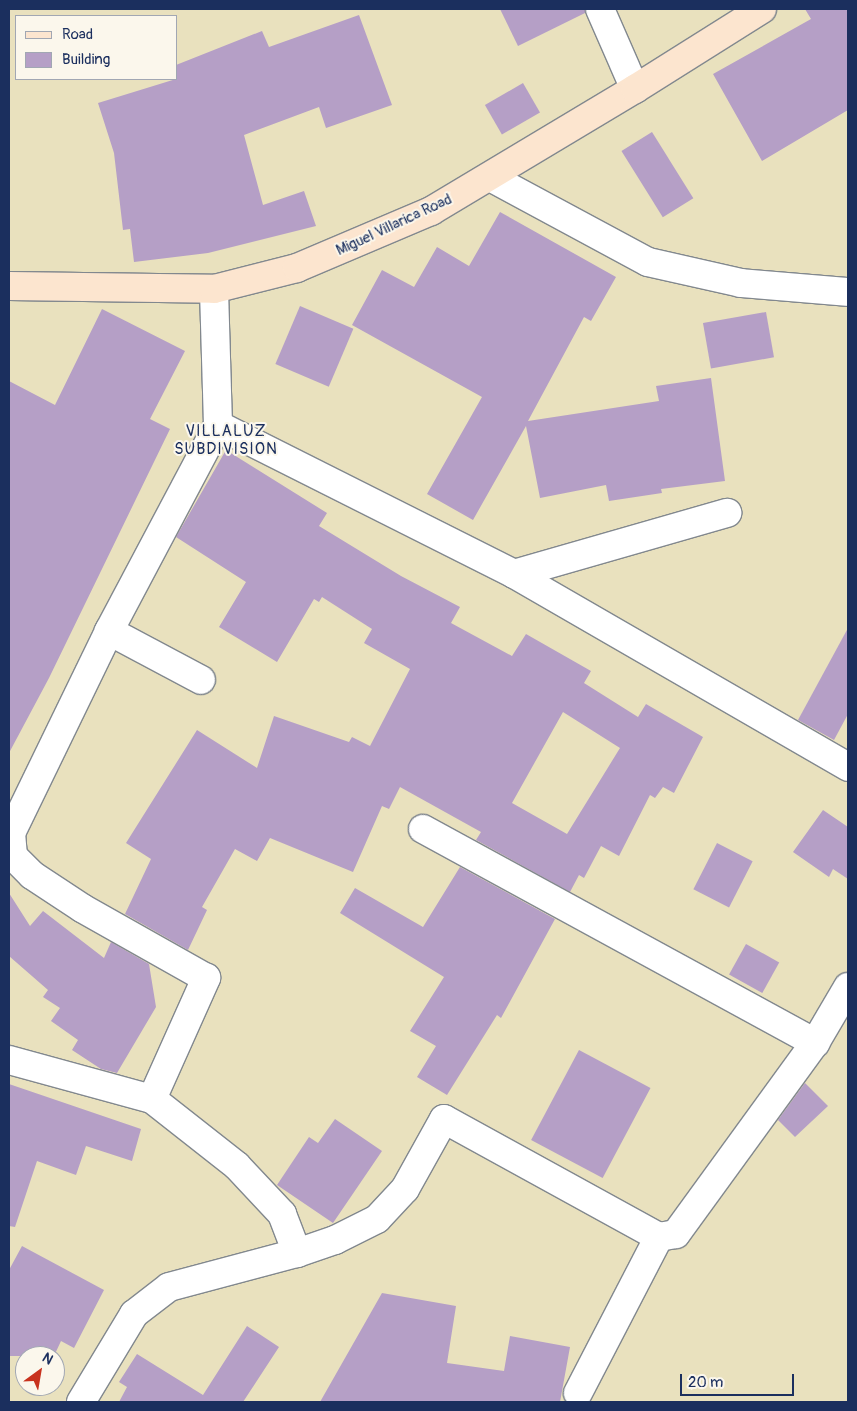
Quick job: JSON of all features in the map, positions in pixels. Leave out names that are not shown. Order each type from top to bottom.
[{"type":"main road","name":"Miguel Villarica Road","points":[[9,286],[214,289],[297,268],[431,211],[635,89],[762,9]]},
{"type":"street","points":[[600,9],[635,89]]},
{"type":"street","points":[[490,177],[648,262],[741,283],[848,292]]},
{"type":"street","points":[[152,1099],[206,978],[82,908],[32,875],[12,856],[11,833],[109,631],[218,425],[214,289]]},
{"type":"street","points":[[218,425],[514,574],[848,767]]},
{"type":"street","points":[[514,574],[727,512]]},
{"type":"street","points":[[109,631],[201,680]]},
{"type":"street","points":[[423,829],[815,1042]]},
{"type":"street","points":[[82,1402],[134,1314],[169,1287],[297,1253],[335,1240],[377,1219],[406,1189],[444,1119],[606,1205],[659,1237],[676,1234],[815,1042],[848,987]]},
{"type":"street","points":[[9,1060],[152,1099],[237,1166],[282,1214],[297,1253]]},
{"type":"street","points":[[578,1393],[659,1237]]},
{"type":"building","points":[[500,9],[585,9],[585,13],[518,46]]},
{"type":"building","points":[[805,9],[848,9],[848,110],[762,161],[713,74],[811,19]]},
{"type":"building","points":[[359,15],[392,105],[326,128],[319,107],[244,135],[263,205],[304,191],[316,226],[208,253],[134,262],[130,229],[123,230],[114,153],[98,103],[178,80],[178,64],[262,31],[269,47]]},
{"type":"building","points":[[523,83],[540,112],[502,134],[485,105]]},
{"type":"building","points":[[652,132],[693,198],[663,217],[621,151]]},
{"type":"building","points":[[500,212],[616,277],[591,321],[584,317],[528,421],[659,401],[656,386],[711,378],[725,481],[661,489],[662,493],[609,501],[606,485],[540,498],[526,426],[473,520],[427,494],[482,397],[352,325],[382,270],[414,287],[437,247],[469,266]]},
{"type":"building","points":[[300,306],[353,329],[329,387],[275,364]]},
{"type":"building","points":[[102,309],[185,351],[150,419],[170,429],[49,678],[9,753],[9,381],[55,405]]},
{"type":"building","points":[[766,312],[774,357],[711,368],[703,323]]},
{"type":"building","points":[[226,450],[327,513],[319,526],[401,576],[460,607],[451,623],[512,656],[526,634],[591,671],[584,683],[638,717],[646,704],[703,737],[674,793],[663,787],[655,798],[650,795],[619,856],[601,846],[584,878],[579,875],[570,892],[476,840],[481,832],[400,787],[389,809],[382,806],[353,872],[270,838],[257,861],[235,849],[202,907],[207,910],[188,950],[125,914],[151,859],[126,843],[197,730],[257,768],[274,716],[349,742],[352,737],[370,746],[410,669],[364,643],[372,629],[322,597],[319,602],[314,599],[277,662],[219,627],[246,582],[176,537]],"holes":[[[563,712],[620,748],[567,834],[512,803]]]},
{"type":"building","points":[[848,628],[848,714],[834,740],[798,720]]},
{"type":"building","points":[[823,810],[848,827],[848,879],[833,869],[829,877],[793,852]]},
{"type":"building","points":[[717,843],[753,861],[729,907],[693,889]]},
{"type":"building","points":[[460,867],[555,919],[501,1018],[497,1015],[447,1095],[417,1077],[436,1046],[410,1031],[444,977],[340,913],[355,888],[423,927]]},
{"type":"building","points":[[9,893],[30,926],[43,911],[104,958],[111,942],[149,964],[156,1007],[117,1073],[101,1069],[72,1050],[78,1040],[51,1021],[60,1008],[43,997],[48,990],[9,956]]},
{"type":"building","points":[[746,944],[779,962],[762,993],[729,975]]},
{"type":"building","points":[[579,1050],[651,1088],[603,1178],[531,1140]]},
{"type":"building","points":[[805,1083],[828,1106],[795,1137],[778,1120]]},
{"type":"building","points":[[9,1084],[141,1129],[132,1161],[86,1146],[76,1175],[37,1161],[15,1227],[9,1226]]},
{"type":"building","points":[[335,1119],[382,1151],[333,1223],[277,1185],[309,1137],[318,1143]]},
{"type":"building","points":[[22,1246],[104,1290],[74,1348],[61,1341],[59,1346],[15,1346],[15,1356],[9,1356],[9,1270]]},
{"type":"building","points":[[382,1293],[456,1306],[447,1363],[504,1371],[510,1336],[570,1347],[560,1402],[320,1402]]},
{"type":"building","points":[[247,1326],[279,1347],[243,1402],[119,1402],[127,1387],[119,1382],[137,1354],[203,1395]]},
{"type":"district","name":"VILLALUZ SUBDIVISION","points":[[226,440]]}]
